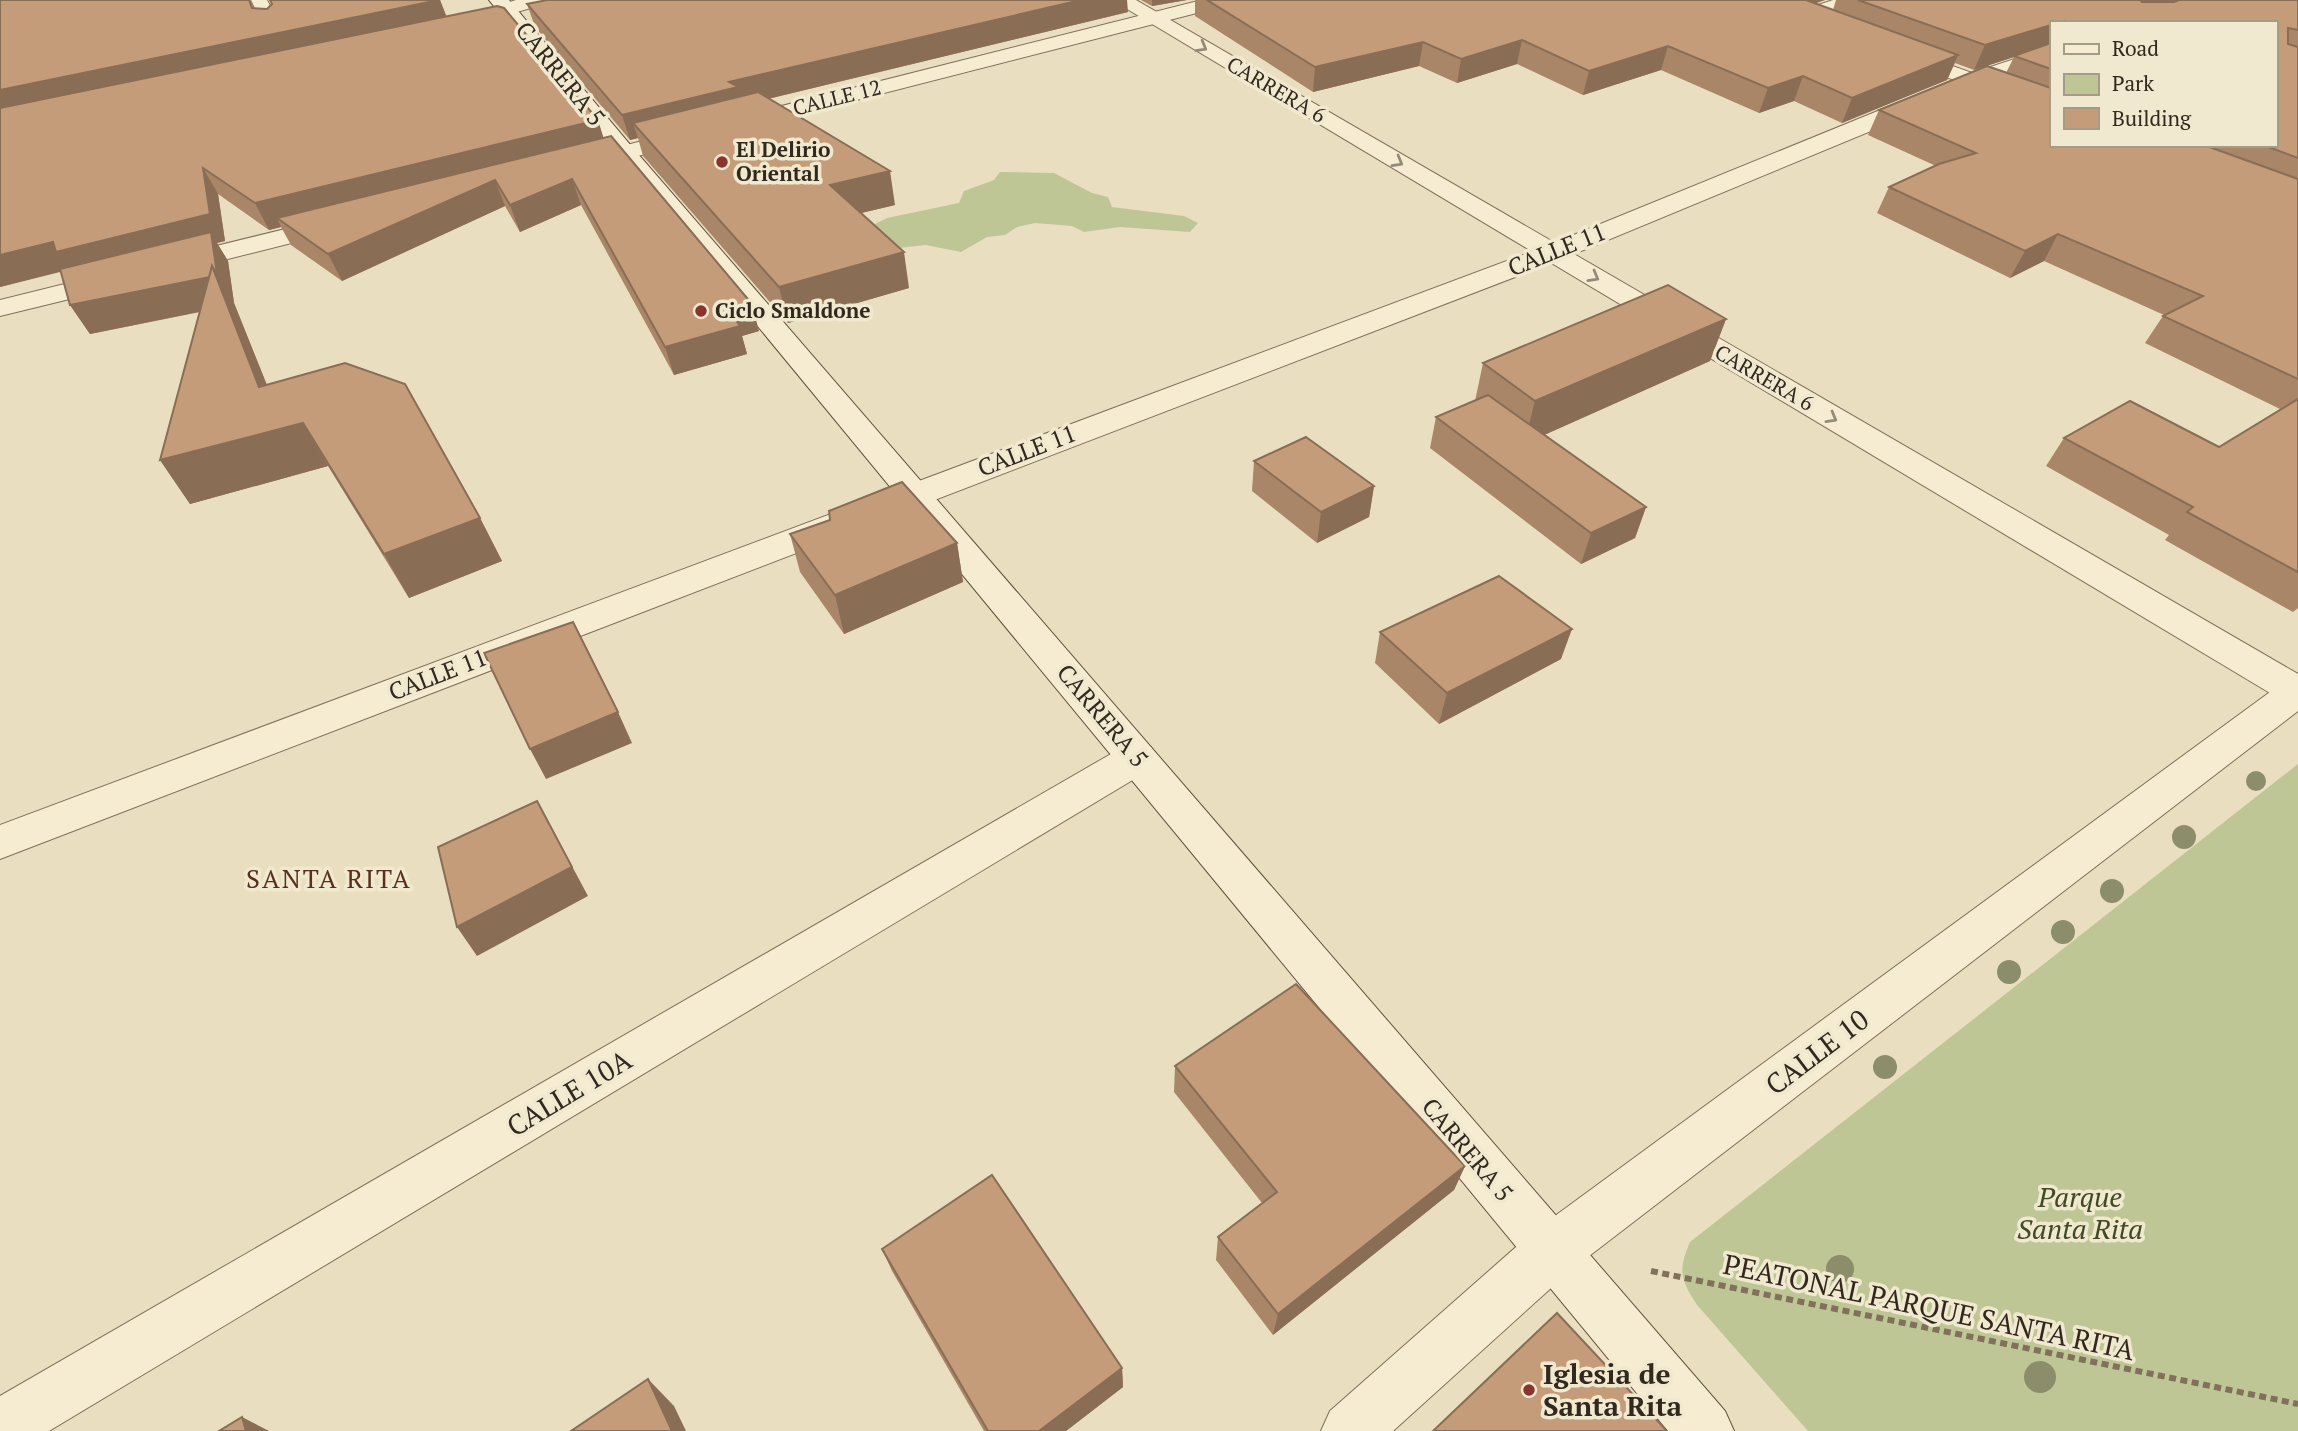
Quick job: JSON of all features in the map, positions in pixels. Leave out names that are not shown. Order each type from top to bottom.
[{"type":"street","name":"CARRERA 6","points":[[1122,0],[2298,691]]},
{"type":"street","name":"CALLE 12","points":[[556,169],[1225,0]]},
{"type":"street","points":[[1801,17],[1852,0]]},
{"type":"street","points":[[1781,8],[1838,30]]},
{"type":"street","name":"CARRERA 5","points":[[509,10],[624,152],[1705,1431]]},
{"type":"street","points":[[1888,48],[2050,109]]},
{"type":"street","name":"CALLE 11","points":[[0,842],[914,493],[1553,253],[1974,80],[2050,54]]},
{"type":"street","points":[[0,308],[366,216]]},
{"type":"street","name":"CALLE 10","points":[[1350,1431],[1552,1251],[2298,691]]},
{"type":"street","name":"CALLE 10A","points":[[0,1428],[1138,758]]},
{"type":"lane","points":[[259,0],[272,26]]},
{"type":"path","name":"PEATONAL PARQUE SANTA RITA","points":[[1647,1271],[2298,1404]]},
{"type":"green space","points":[[1000,172],[1054,173],[1092,193],[1108,197],[1112,207],[1184,216],[1198,223],[1190,232],[1120,227],[1084,232],[1072,226],[1035,223],[1017,227],[1005,235],[987,237],[961,252],[926,245],[889,249],[859,232],[887,218],[959,203],[964,191],[994,180]]},
{"type":"green space","name":"Parque Santa Rita","points":[[2298,764],[2298,1431],[1808,1431],[1691,1296],[1684,1281],[1682,1267],[1690,1242]]},
{"type":"building","points":[[0,0],[249,0],[252,8],[267,9],[272,4],[270,0],[439,0],[0,90]]},
{"type":"building","points":[[547,0],[1081,0],[729,82],[738,87],[622,115],[527,4]]},
{"type":"building","points":[[1207,0],[1806,0],[1958,55],[1852,98],[1803,76],[1768,88],[1668,46],[1589,71],[1522,40],[1461,59],[1423,42],[1315,67]]},
{"type":"building","points":[[1858,0],[2298,0],[2298,30],[2288,28],[2288,44],[2298,47],[2298,158],[2268,147],[2277,147],[2277,21],[2050,21],[2050,25],[1985,45]]},
{"type":"building","points":[[497,6],[504,8],[598,120],[255,203],[203,168],[210,214],[56,252],[53,242],[0,255],[0,108]]},
{"type":"building","points":[[2050,43],[2050,69],[2014,56]]},
{"type":"building","points":[[1987,66],[2050,88],[2050,147],[2210,147],[2298,179],[2298,379],[2163,316],[2203,296],[2058,234],[2025,251],[1889,187],[1939,164],[1976,153],[1879,110]]},
{"type":"building","points":[[758,92],[890,171],[830,185],[904,252],[779,287],[633,123]]},
{"type":"building","points":[[611,136],[752,304],[729,310],[740,326],[665,347],[572,179],[510,205],[495,180],[328,254],[277,218]]},
{"type":"building","points":[[211,232],[217,274],[212,266],[210,277],[70,305],[60,269]]},
{"type":"building","points":[[212,266],[259,387],[345,363],[405,384],[480,518],[384,554],[303,423],[160,460]]},
{"type":"building","points":[[1668,285],[1726,319],[1535,401],[1483,363]]},
{"type":"building","points":[[1488,395],[1646,507],[1591,533],[1436,417]]},
{"type":"building","points":[[2298,399],[2298,572],[2187,512],[2193,507],[2064,438],[2130,401],[2219,447]]},
{"type":"building","points":[[1306,437],[1374,486],[1321,512],[1254,461]]},
{"type":"building","points":[[902,482],[957,543],[835,595],[790,534],[830,520],[829,511]]},
{"type":"building","points":[[1499,576],[1572,629],[1447,693],[1380,632]]},
{"type":"building","points":[[573,622],[618,712],[530,749],[484,653]]},
{"type":"building","points":[[537,801],[572,867],[457,927],[438,847]]},
{"type":"building","points":[[1296,984],[1465,1166],[1278,1314],[1218,1237],[1277,1192],[1175,1066]]},
{"type":"building","points":[[992,1175],[1122,1368],[1039,1431],[988,1431],[882,1249]]},
{"type":"building","points":[[1557,1313],[1667,1431],[1433,1431]]},
{"type":"building","points":[[648,1379],[672,1431],[571,1431]]},
{"type":"building","points":[[242,1417],[246,1431],[219,1431]]},
{"type":"place","name":"El Delirio Oriental","points":[[722,162]]},
{"type":"place","name":"Ciclo Smaldone","points":[[701,311]]},
{"type":"place","name":"Iglesia de Santa Rita","points":[[1529,1390]]},
{"type":"district","name":"SANTA RITA","points":[[329,879]]}]
